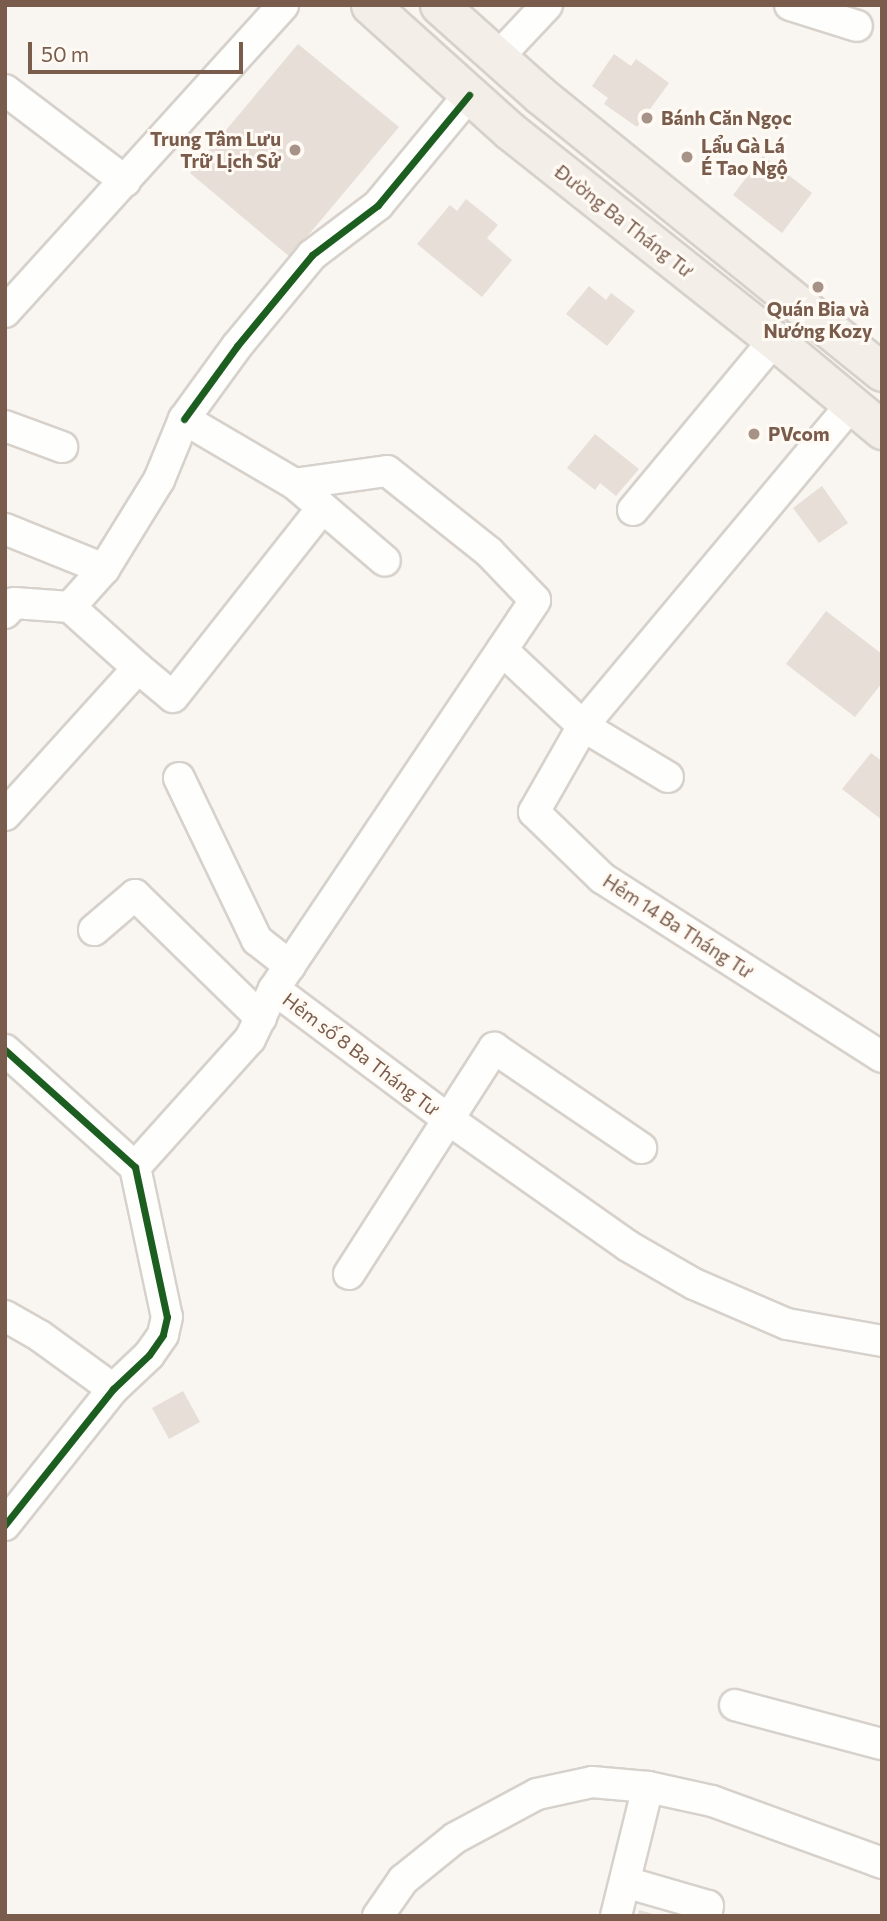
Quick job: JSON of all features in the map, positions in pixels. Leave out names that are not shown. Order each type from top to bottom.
[{"type":"main road","name":"Đường Ba Tháng Tư","points":[[370,5],[510,131],[774,340],[882,430]]},
{"type":"main road","points":[[439,5],[540,95],[882,372]]},
{"type":"main road","points":[[510,131],[540,95]]},
{"type":"street","points":[[5,312],[283,5]]},
{"type":"street","points":[[499,56],[547,5]]},
{"type":"street","points":[[790,5],[856,26]]},
{"type":"street","points":[[5,90],[125,181]]},
{"type":"street","points":[[70,607],[104,569],[159,480],[184,419],[237,346],[312,255],[378,205],[469,95]]},
{"type":"street","points":[[633,510],[774,340]]},
{"type":"street","points":[[583,726],[851,405]]},
{"type":"street","points":[[184,419],[295,484],[385,561]]},
{"type":"street","points":[[5,426],[62,447]]},
{"type":"street","points":[[135,1167],[250,1039],[282,977],[535,600],[479,544],[387,471],[295,484]]},
{"type":"street","points":[[5,613],[14,603],[70,607],[173,697],[323,508]]},
{"type":"street","points":[[5,529],[104,569]]},
{"type":"street","points":[[502,650],[583,726],[668,777]]},
{"type":"street","points":[[5,815],[138,668]]},
{"type":"street","name":"Hẻm 14 Ba Tháng Tư","points":[[583,726],[534,812],[602,878],[882,1057]]},
{"type":"street","name":"Hẻm số 8 Ba Tháng Tư","points":[[179,778],[257,940],[282,977],[448,1119],[628,1246],[694,1284],[787,1324],[882,1341]]},
{"type":"street","points":[[94,930],[135,895],[261,1018]]},
{"type":"street","points":[[349,1274],[494,1048],[640,1148]]},
{"type":"street","points":[[5,1051],[135,1167],[167,1317],[163,1335],[149,1355],[113,1389],[5,1525]]},
{"type":"street","points":[[5,1316],[40,1336],[113,1389]]},
{"type":"street","points":[[735,1705],[882,1744]]},
{"type":"street","points":[[378,1916],[403,1880],[455,1838],[537,1794],[592,1782],[648,1787],[712,1801],[882,1863]]},
{"type":"street","points":[[616,1916],[648,1787]]},
{"type":"street","points":[[625,1882],[708,1906],[706,1916]]},
{"type":"building","name":"Trung Tâm Lưu Trữ Lịch Sử","points":[[298,44],[399,127],[290,257],[190,173]]},
{"type":"building","points":[[614,54],[631,66],[636,59],[669,83],[637,127],[604,104],[608,98],[592,86]]},
{"type":"building","points":[[763,156],[812,193],[782,233],[733,195]]},
{"type":"building","points":[[466,199],[498,225],[487,238],[512,260],[482,297],[417,244],[450,205],[457,211]]},
{"type":"building","points":[[589,286],[606,300],[611,293],[635,311],[607,346],[566,314]]},
{"type":"building","points":[[595,434],[639,469],[616,496],[600,483],[595,490],[567,468]]},
{"type":"building","points":[[822,486],[848,523],[819,543],[793,508]]},
{"type":"building","points":[[826,611],[882,654],[882,683],[855,717],[786,664]]},
{"type":"building","points":[[871,753],[882,761],[882,820],[842,789]]},
{"type":"building","points":[[183,1391],[200,1422],[169,1439],[152,1408]]},
{"type":"building","points":[[639,1910],[657,1915],[657,1916],[638,1916]]},
{"type":"cycle path","points":[[184,419],[237,346],[312,255],[378,205],[469,95]]},
{"type":"cycle path","points":[[5,1050],[135,1167],[167,1317],[163,1335],[149,1355],[113,1389],[5,1525]]},
{"type":"place","name":"Bánh Căn Ngọc","points":[[647,118]]},
{"type":"place","name":"Trung Tâm Lưu Trữ Lịch Sử","points":[[295,150]]},
{"type":"place","name":"Lẩu Gà Lá É Tao Ngộ","points":[[687,157]]},
{"type":"place","name":"Quán Bia và Nướng Kozy","points":[[818,287]]},
{"type":"place","name":"PVcom","points":[[754,434]]}]
